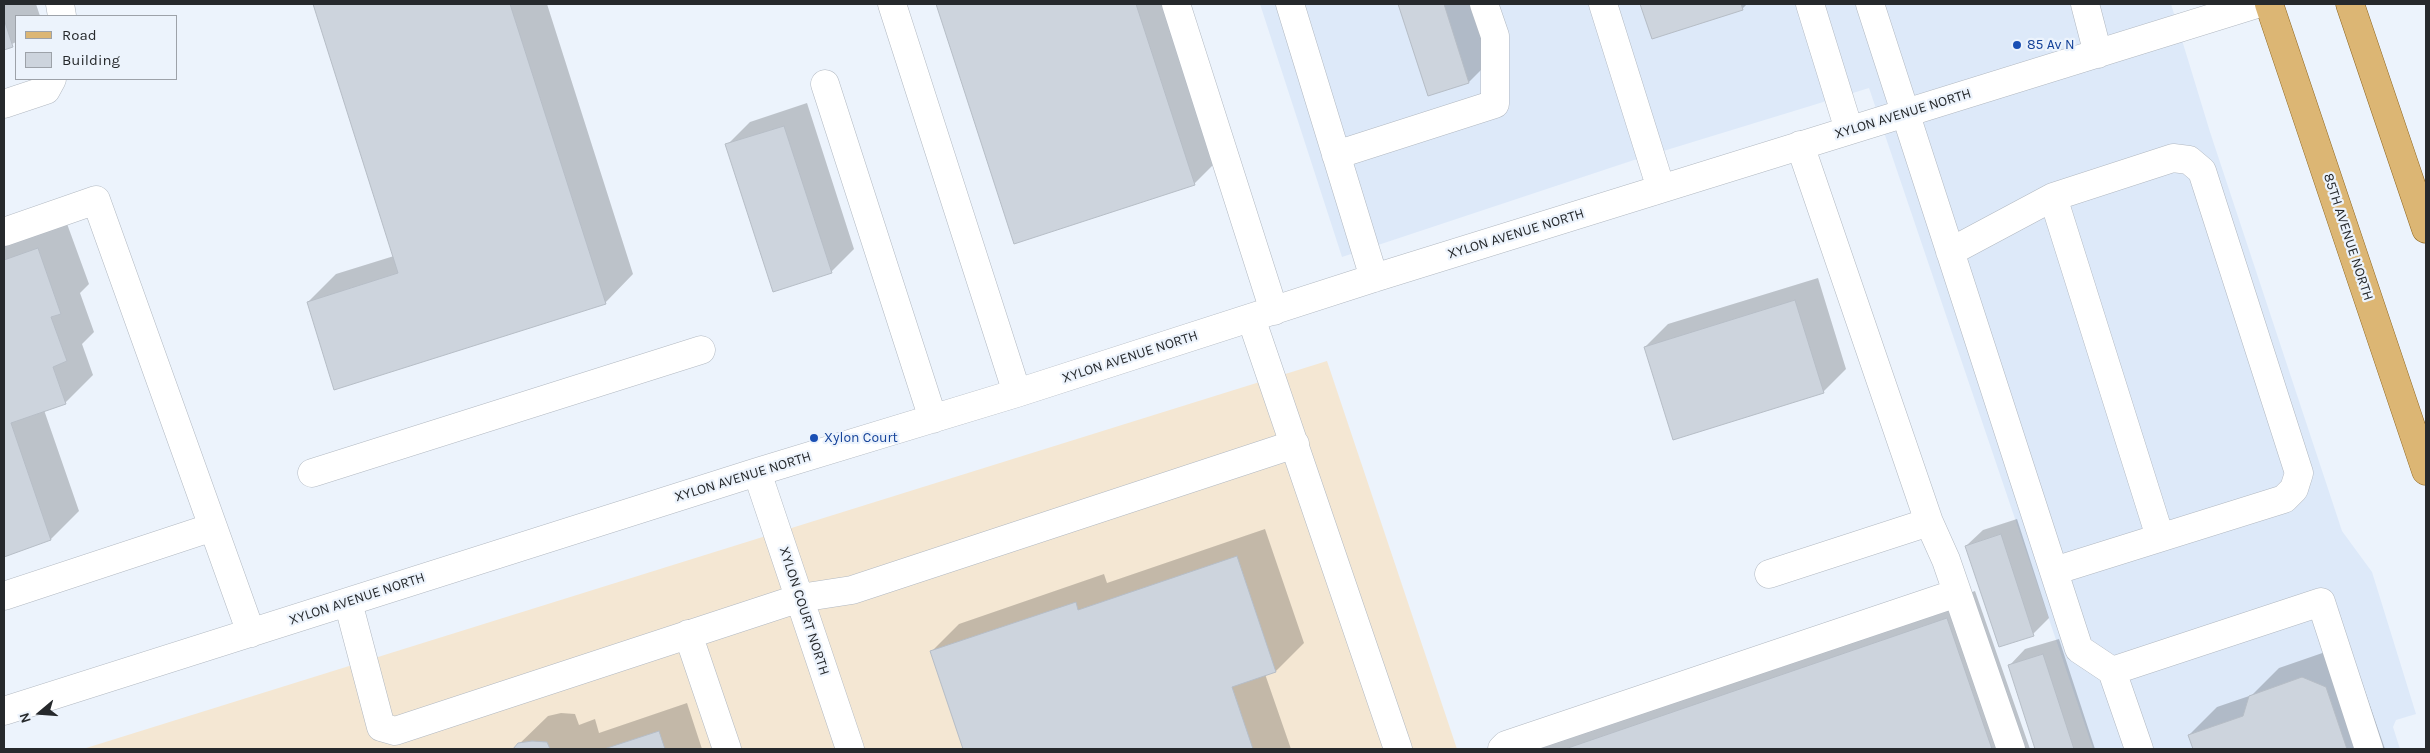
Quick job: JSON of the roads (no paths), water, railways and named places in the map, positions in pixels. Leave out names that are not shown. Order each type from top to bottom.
[{"type":"main road","name":"85TH AVENUE NORTH","points":[[2270,4],[2426,472]]},
{"type":"main road","points":[[2350,4],[2426,230]]},
{"type":"street","points":[[892,4],[1017,393]]},
{"type":"street","points":[[1176,4],[1263,315],[1295,444],[1398,749]]},
{"type":"street","points":[[1290,4],[1374,278]]},
{"type":"street","points":[[1336,155],[1495,104],[1495,36],[1484,4]]},
{"type":"street","points":[[1603,4],[1661,189]]},
{"type":"street","points":[[1810,4],[1849,130]]},
{"type":"street","points":[[1870,4],[2079,649],[2112,671],[2139,749]]},
{"type":"street","points":[[2085,4],[2098,54]]},
{"type":"street","name":"XYLON AVENUE NORTH","points":[[4,711],[758,472],[1017,393],[1374,278],[2257,4]]},
{"type":"street","points":[[4,104],[46,90],[51,80]]},
{"type":"street","points":[[825,84],[933,418]]},
{"type":"street","points":[[1800,145],[1929,522],[1957,593],[2011,749]]},
{"type":"street","points":[[1950,252],[2053,197],[2173,158],[2189,160],[2202,171],[2299,473],[2294,489],[2284,498],[2160,536],[2054,572]]},
{"type":"street","points":[[2053,197],[2160,536]]},
{"type":"street","points":[[4,232],[96,200],[251,633]]},
{"type":"street","points":[[312,473],[701,350]]},
{"type":"street","points":[[348,602],[381,727],[395,731],[800,598],[852,590],[1295,444]]},
{"type":"street","name":"XYLON COURT NORTH","points":[[758,472],[850,749]]},
{"type":"street","points":[[1769,574],[1929,522]]},
{"type":"street","points":[[4,596],[213,527]]},
{"type":"street","points":[[1502,749],[1516,742],[1957,593]]},
{"type":"street","points":[[2112,671],[2321,602],[2369,749]]},
{"type":"street","points":[[688,634],[727,749]]},
{"type":"place","name":"85 Av N","points":[[2017,45]]},
{"type":"place","name":"Xylon Court","points":[[814,438]]}]
